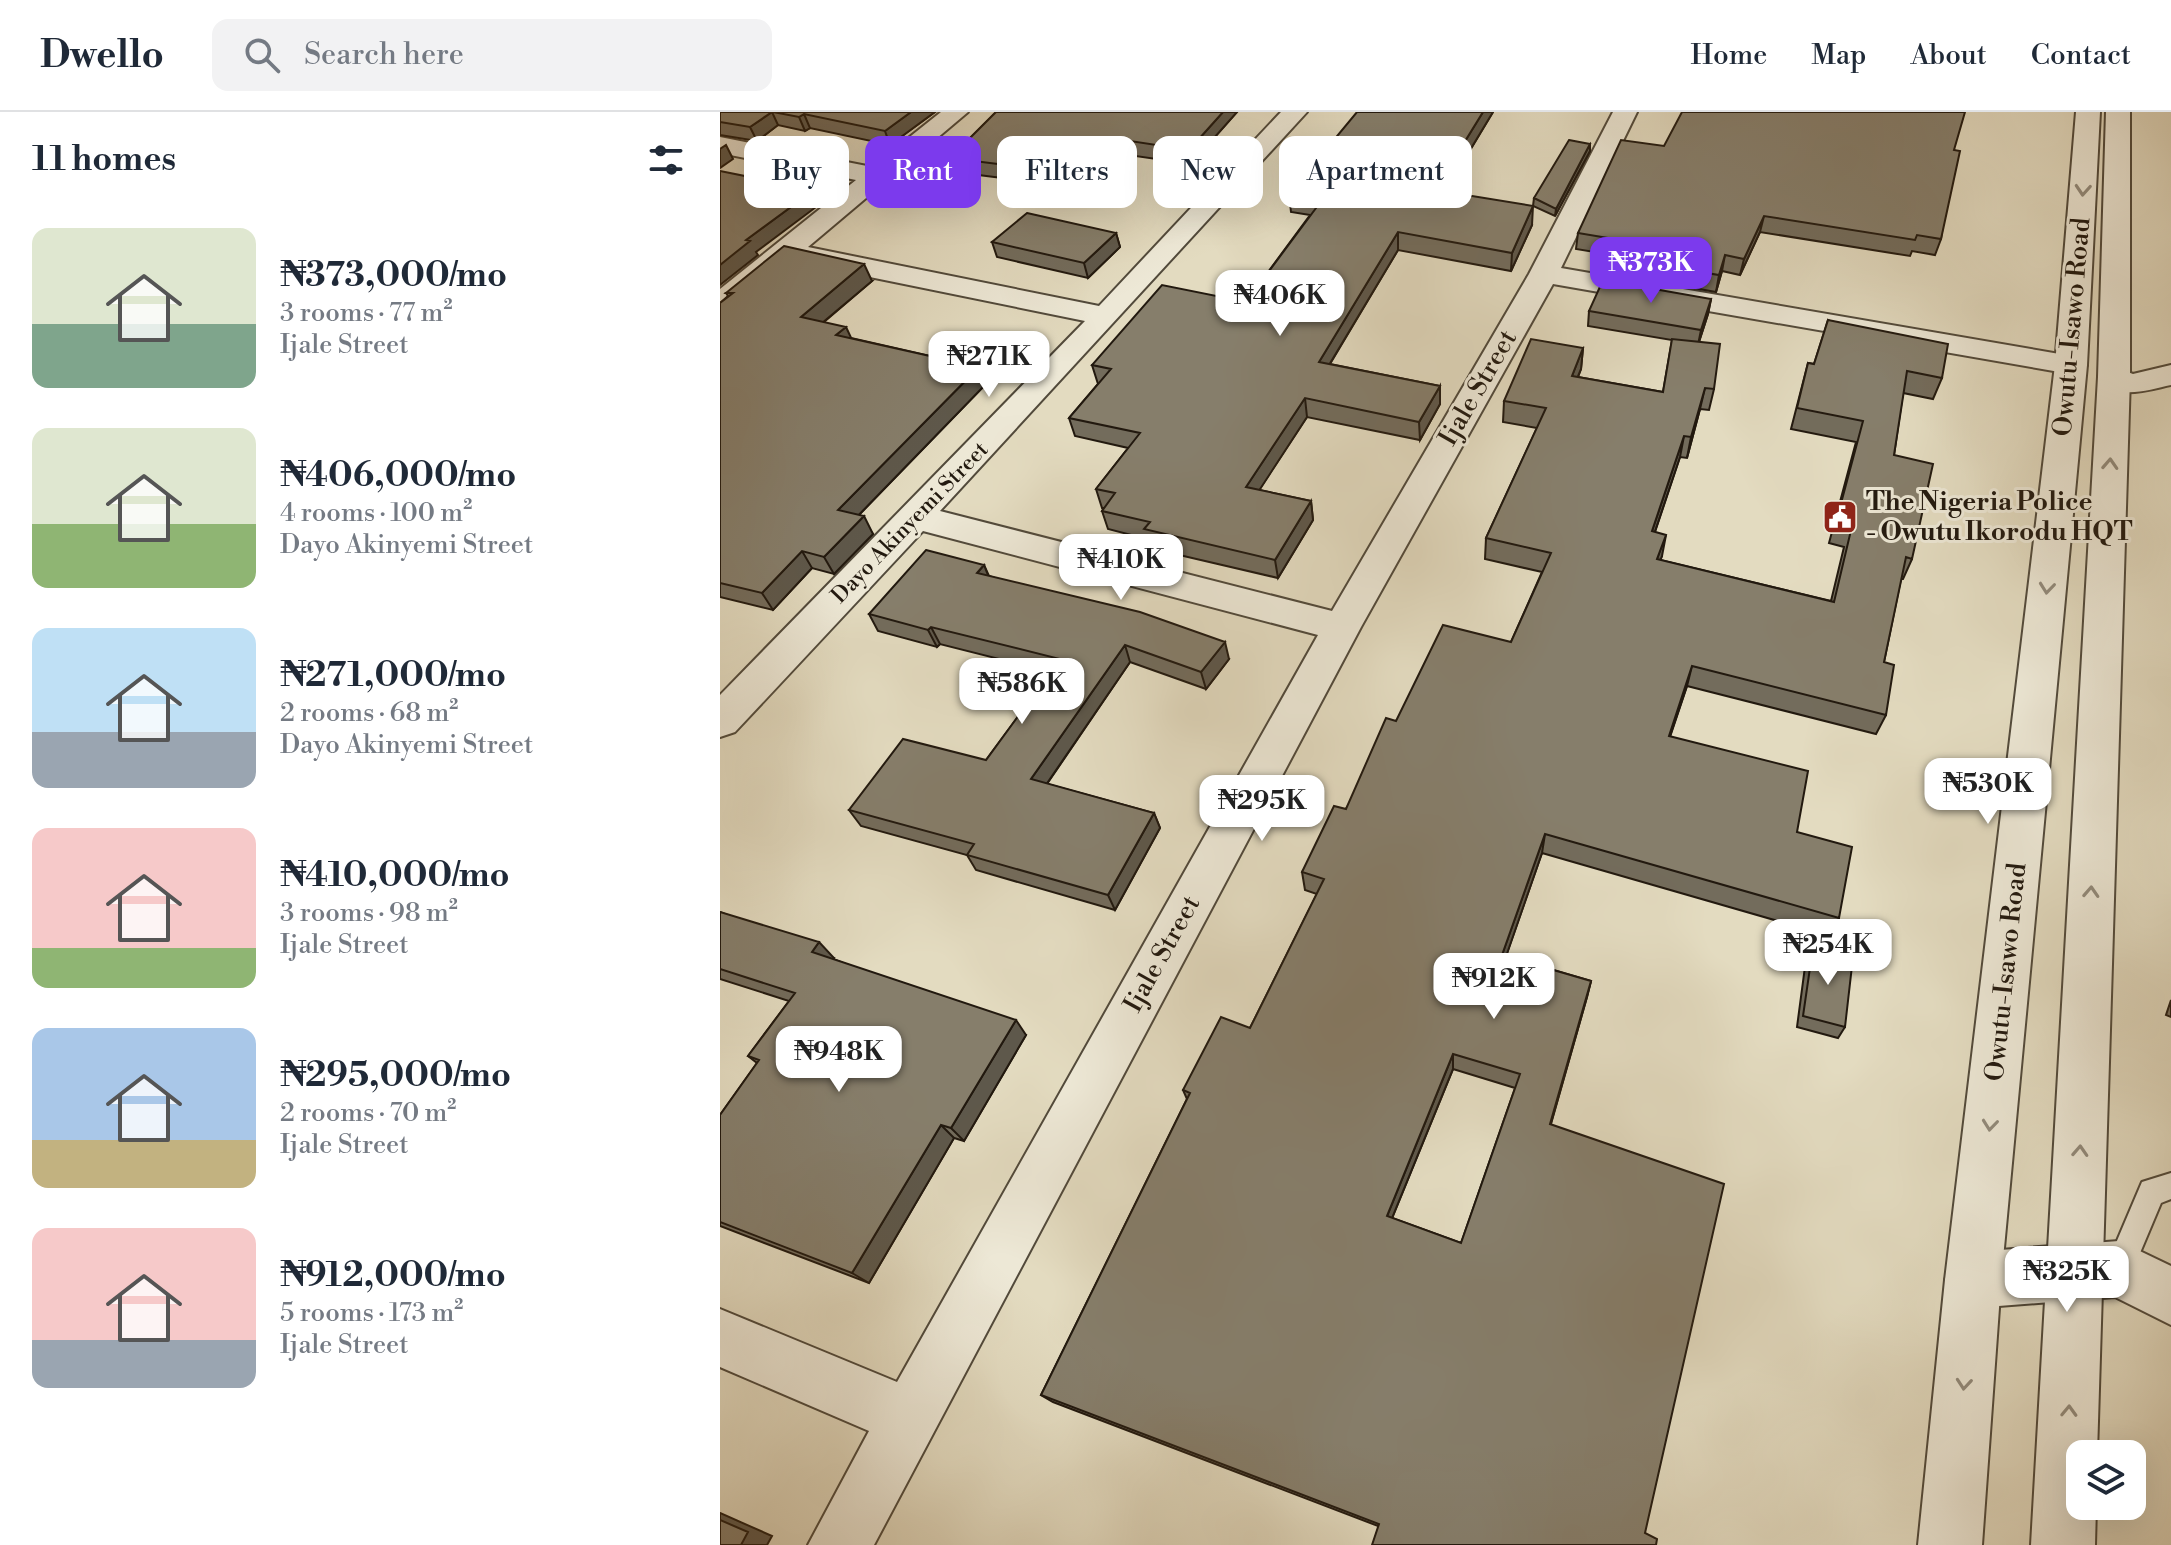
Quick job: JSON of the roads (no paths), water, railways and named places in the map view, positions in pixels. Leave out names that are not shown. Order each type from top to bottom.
[{"type":"street","points":[[926,136],[956,112]]},
{"type":"street","name":"Dayo Akinyemi Street","points":[[720,721],[1106,316],[1295,112]]},
{"type":"street","name":"Ijale Street","points":[[840,1545],[1342,627],[1544,274],[1625,112]]},
{"type":"street","name":"Owutu-Isawo Road","points":[[1950,1545],[1973,1280],[2071,365],[2088,112]]},
{"type":"street","name":"Owutu-Isawo Road","points":[[2063,1545],[2097,1271],[2118,112]]},
{"type":"street","points":[[720,145],[865,174]]},
{"type":"street","points":[[720,304],[865,185]]},
{"type":"street","points":[[788,251],[1106,316]]},
{"type":"street","points":[[1544,274],[2071,365]]},
{"type":"street","points":[[2114,377],[2130,384],[2171,375]]},
{"type":"street","points":[[916,517],[1342,627]]},
{"type":"street","points":[[1973,1280],[2097,1271],[2171,1297]]},
{"type":"street","points":[[720,1338],[908,1417]]},
{"type":"lane","points":[[2097,1271],[2152,1192],[2171,1186]]},
{"type":"place","name":"The Nigeria Police - Owutu Ikorodu HQT","points":[[1840,517]]}]
